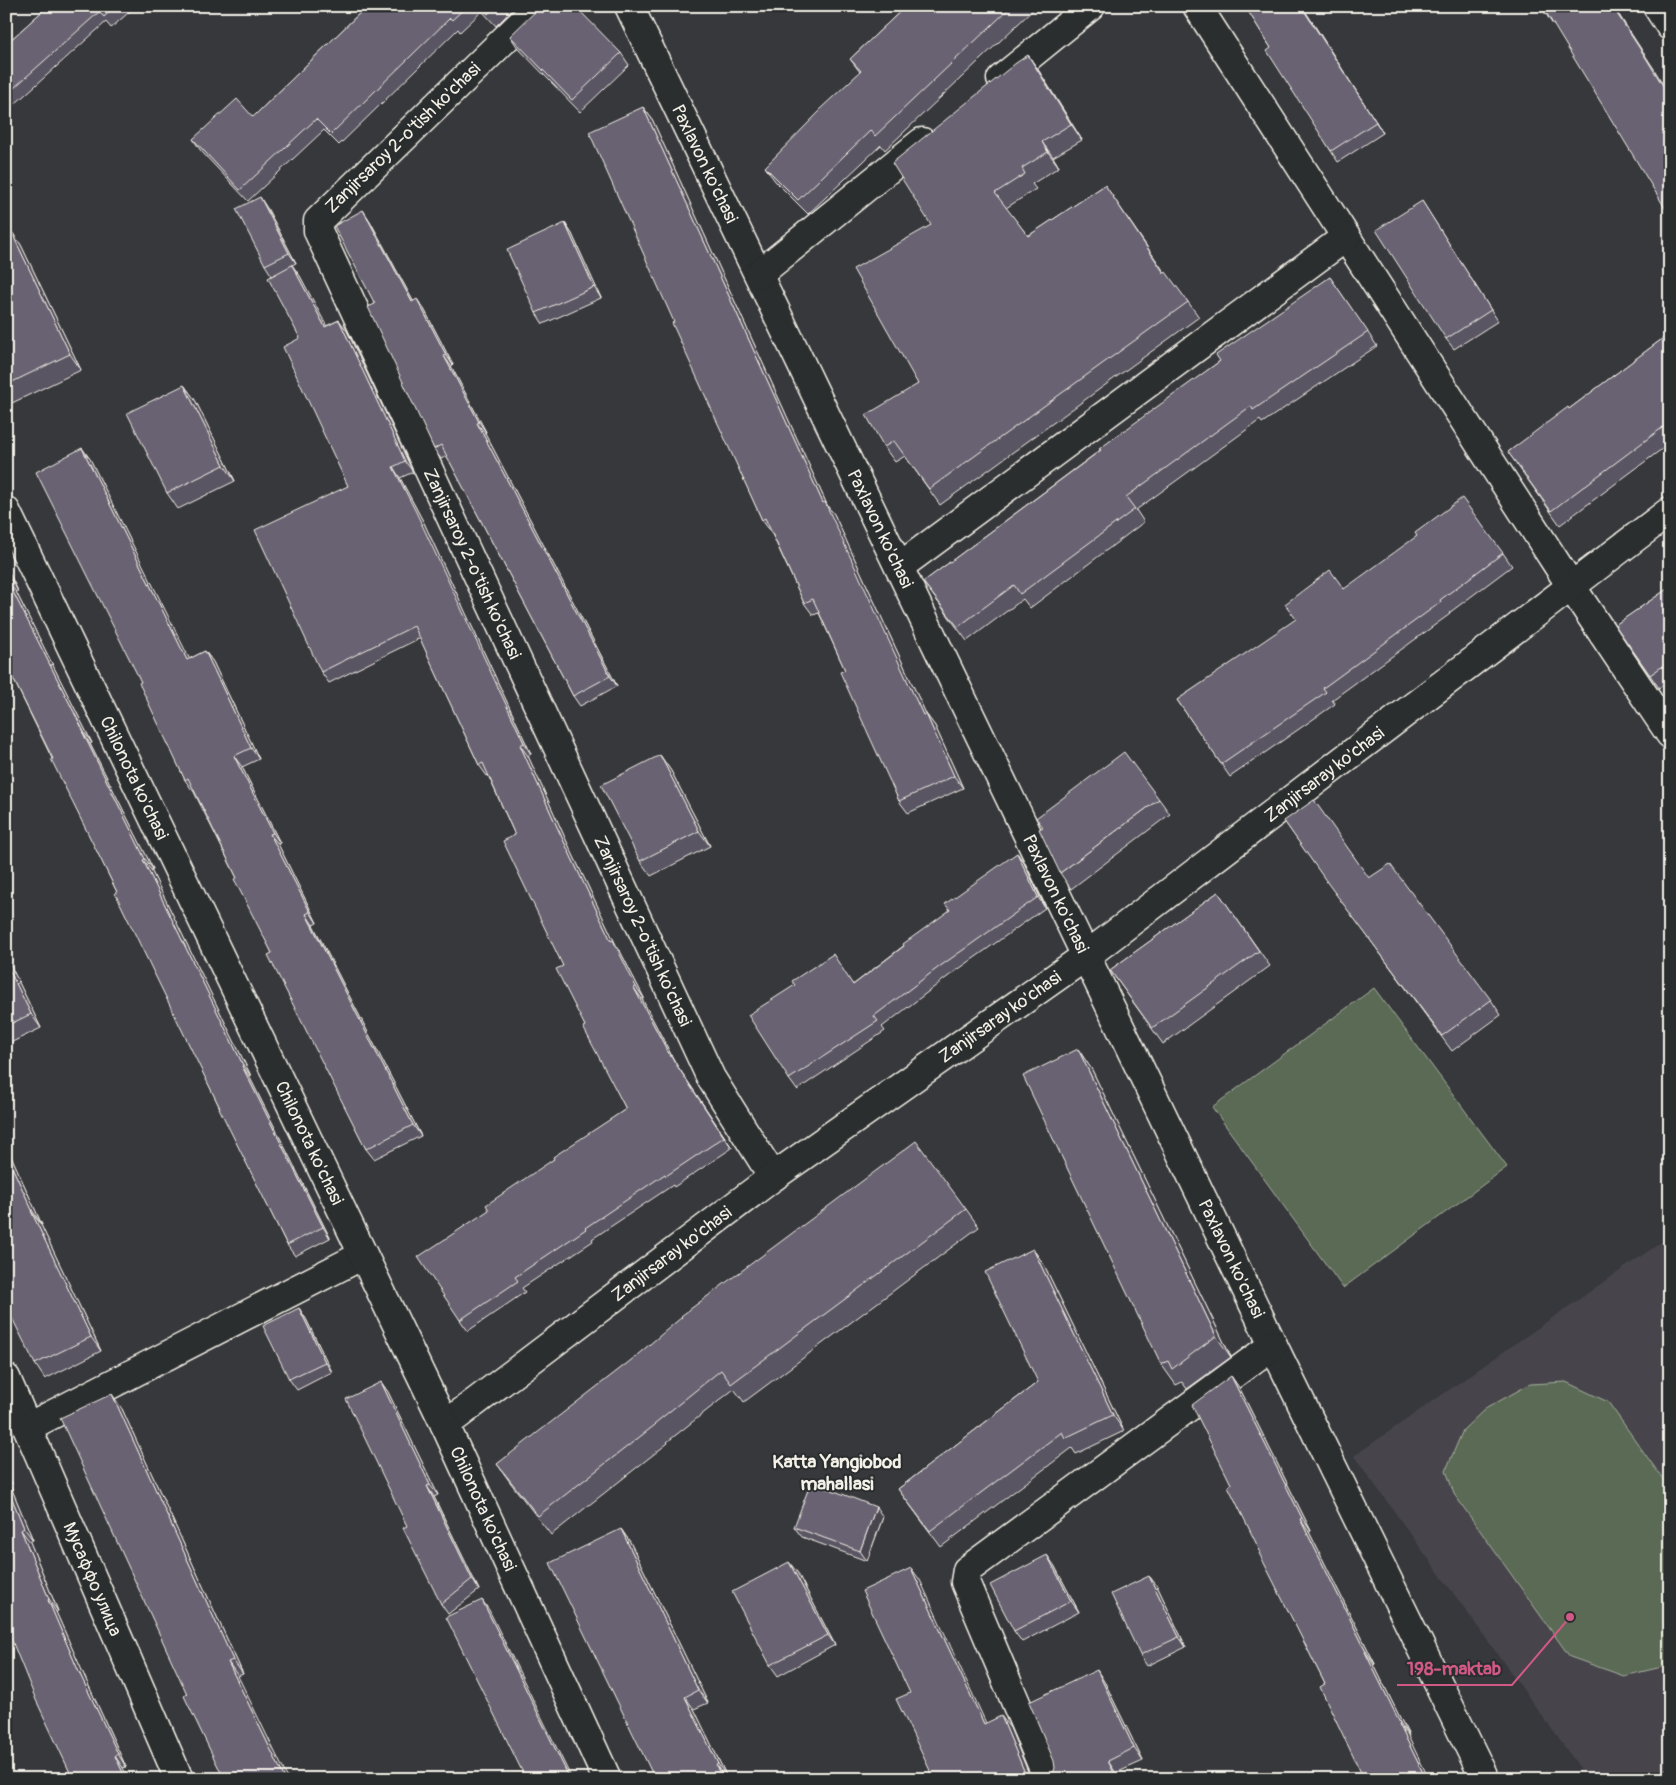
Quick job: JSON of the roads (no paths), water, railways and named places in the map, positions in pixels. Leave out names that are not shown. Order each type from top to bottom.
[{"type":"street","name":"Zanjirsaroy 2-o'tish ko'chasi","points":[[540,6],[318,220],[318,232],[712,1078],[773,1177]]},
{"type":"street","name":"Paxlavon ko'chasi","points":[[629,6],[1272,1345],[1485,1779]]},
{"type":"street","points":[[983,94],[1091,6]]},
{"type":"street","points":[[1197,6],[1571,586],[1670,734]]},
{"type":"street","points":[[1657,6],[1670,26]]},
{"type":"street","points":[[758,274],[944,125]]},
{"type":"street","points":[[899,567],[1346,237]]},
{"type":"street","name":"Chilonota ko'chasi","points":[[6,511],[445,1425],[607,1779]]},
{"type":"street","name":"Zanjirsaray ko'chasi","points":[[445,1425],[773,1177],[1086,956],[1670,511]]},
{"type":"street","points":[[28,1427],[363,1254]]},
{"type":"street","points":[[1048,1779],[965,1582],[967,1570],[1272,1345]]},
{"type":"street","name":"Мусаффо улица","points":[[6,1378],[179,1779]]},
{"type":"place","name":"198-maktab","points":[[1570,1617]]},
{"type":"district","name":"Katta Yangiobod mahallasi","points":[[837,1473]]}]
